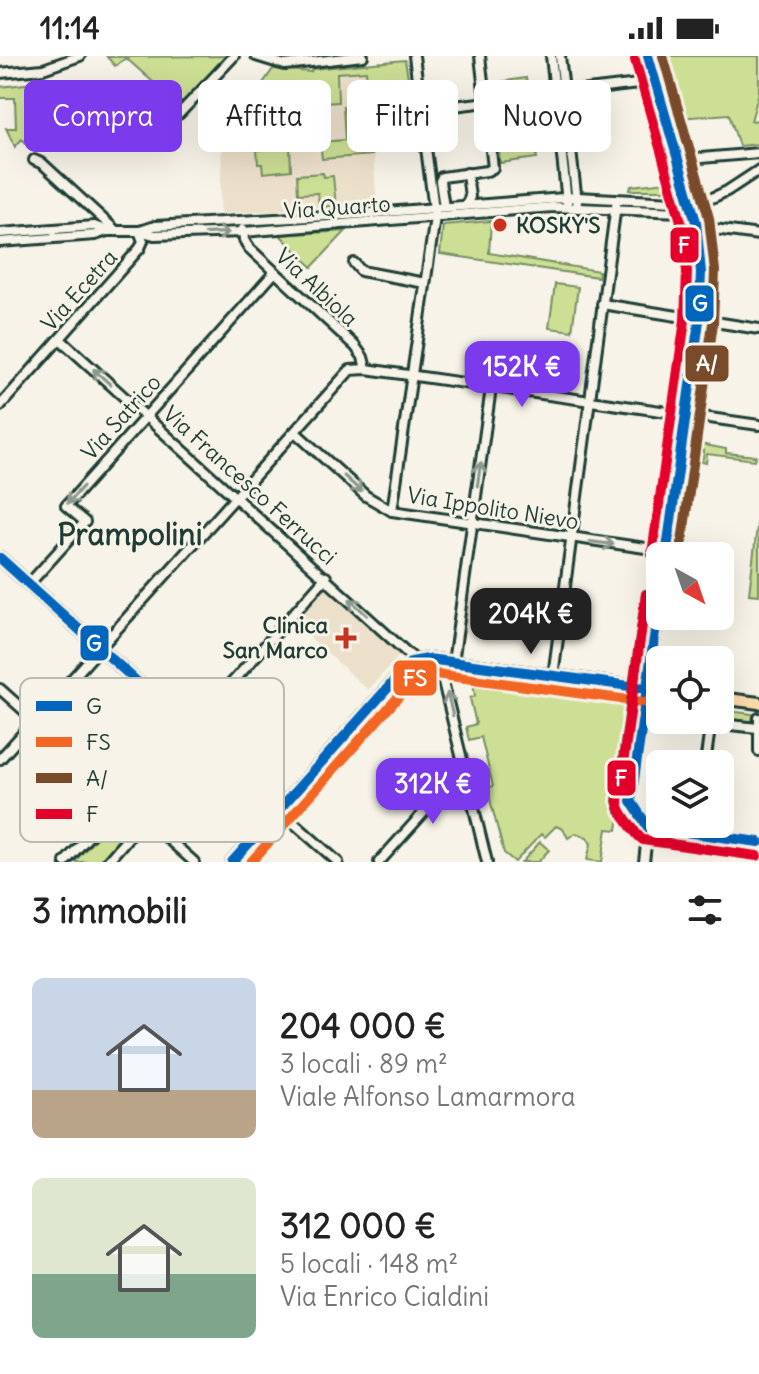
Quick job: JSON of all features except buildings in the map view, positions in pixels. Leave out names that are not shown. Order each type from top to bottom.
[{"type":"main road","points":[[648,56],[692,210],[703,232],[699,321],[667,542]]},
{"type":"main road","points":[[1,559],[132,678]]},
{"type":"main road","points":[[284,802],[403,668],[415,660],[646,688]]},
{"type":"main road","points":[[734,700],[759,703]]},
{"type":"main road","points":[[232,862],[249,842]]},
{"type":"street","points":[[0,73],[43,69],[80,56]]},
{"type":"street","points":[[182,111],[234,56]]},
{"type":"street","points":[[256,56],[285,65],[363,56]]},
{"type":"street","points":[[414,56],[417,80]]},
{"type":"street","points":[[480,56],[483,80]]},
{"type":"street","points":[[551,56],[557,80]]},
{"type":"street","points":[[560,56],[560,80]]},
{"type":"street","points":[[611,87],[655,82]]},
{"type":"street","points":[[392,511],[433,213],[425,152]]},
{"type":"street","points":[[433,213],[444,207],[440,179],[493,168],[491,152]]},
{"type":"street","points":[[564,152],[567,202]]},
{"type":"street","points":[[570,152],[577,207]]},
{"type":"street","points":[[678,160],[759,153]]},
{"type":"street","points":[[34,160],[43,164],[112,231]]},
{"type":"street","points":[[692,210],[759,170]]},
{"type":"street","points":[[466,205],[470,197],[467,173]]},
{"type":"street","name":"Via Quarto","points":[[0,242],[112,231],[139,231],[154,235],[243,232],[567,202],[577,197],[617,203]]},
{"type":"street","name":"Via Quarto","points":[[444,207],[567,202],[577,207],[674,202],[692,210]]},
{"type":"street","points":[[553,676],[617,203]]},
{"type":"street","name":"Via Quarto","points":[[139,231],[155,226],[433,213]]},
{"type":"street","points":[[243,221],[243,232]]},
{"type":"street","name":"Via Quarto","points":[[0,233],[94,226],[112,231]]},
{"type":"street","name":"Via Ecetra","points":[[0,406],[140,248],[143,241],[139,231]]},
{"type":"street","name":"Via Albiola","points":[[243,232],[246,244],[360,351],[366,369]]},
{"type":"street","points":[[703,232],[759,235]]},
{"type":"street","points":[[354,263],[361,271],[425,283]]},
{"type":"street","name":"Via Satrico","points":[[29,584],[85,522],[66,506],[275,272]]},
{"type":"street","points":[[602,304],[759,329]]},
{"type":"street","name":"Via Francesco Ferrucci","points":[[60,339],[415,660]]},
{"type":"street","points":[[74,678],[348,372],[355,368],[759,425]]},
{"type":"street","points":[[443,678],[453,663],[491,388]]},
{"type":"street","name":"Via Ippolito Nievo","points":[[295,432],[366,496],[392,511],[646,550]]},
{"type":"street","points":[[234,678],[326,577]]},
{"type":"street","points":[[438,661],[487,862]]},
{"type":"street","points":[[646,688],[631,801],[646,820]]},
{"type":"street","points":[[0,689],[20,706]]},
{"type":"street","points":[[759,718],[759,751]]},
{"type":"street","points":[[734,724],[758,728]]},
{"type":"street","points":[[0,759],[20,737]]},
{"type":"street","points":[[379,862],[464,768]]},
{"type":"street","points":[[284,814],[338,862]]},
{"type":"street","points":[[734,836],[759,842]]},
{"type":"street","points":[[644,862],[647,838]]},
{"type":"street","points":[[65,862],[83,842]]},
{"type":"street","points":[[107,862],[124,842]]},
{"type":"street","points":[[172,842],[194,862]]},
{"type":"shaded area","points":[[405,60],[408,80],[347,80],[347,152],[373,152],[377,203],[220,214],[222,152],[331,152],[331,80],[265,80],[273,69],[311,72],[312,69]]},
{"type":"shaded area","name":"Clinica San Marco","points":[[324,587],[400,655],[368,690],[293,622]]},
{"type":"green space","points":[[226,56],[204,80],[198,80],[198,86],[182,104],[182,80],[151,80],[126,58],[115,66],[107,57]]},
{"type":"green space","points":[[662,56],[759,56],[759,92],[751,121],[759,120],[759,144],[739,146],[729,114],[679,118]]},
{"type":"green space","points":[[405,60],[408,80],[367,80],[366,71],[337,73],[338,102],[331,102],[331,80],[265,80],[273,69],[311,72],[312,69]]},
{"type":"green space","points":[[24,84],[24,141],[22,139],[15,147],[6,128],[16,128],[15,98],[0,98],[0,87]]},
{"type":"green space","points":[[343,106],[347,106],[347,152],[372,152],[372,155],[322,159],[321,152],[331,152],[331,141],[345,140]]},
{"type":"green space","points":[[257,152],[290,152],[291,170],[263,173],[262,164],[258,164]]},
{"type":"green space","points":[[499,152],[536,152],[537,158],[500,163]]},
{"type":"green space","points":[[670,168],[674,190],[630,190],[631,186],[668,182],[665,169]]},
{"type":"green space","points":[[323,173],[324,177],[333,176],[336,206],[319,207],[318,193],[298,194],[297,175]]},
{"type":"green space","points":[[491,221],[489,253],[599,271],[598,277],[440,254],[443,225]]},
{"type":"green space","points":[[346,231],[312,267],[280,235]]},
{"type":"green space","points":[[555,284],[578,287],[572,331],[549,328]]},
{"type":"green space","points":[[700,444],[726,449],[726,453],[756,456],[755,460],[707,454],[706,463],[702,462],[704,452]]},
{"type":"green space","points":[[759,518],[759,595],[749,594]]},
{"type":"green space","points":[[472,675],[635,698],[617,830],[607,829],[602,862],[587,860],[591,844],[587,837],[576,833],[568,838],[563,829],[556,826],[545,837],[541,834],[515,862],[504,853],[487,788],[493,786],[481,737],[469,740],[466,727],[476,724],[470,698],[475,696]]},
{"type":"green space","points":[[734,712],[753,714],[752,722],[734,719]]},
{"type":"green space","points":[[92,842],[117,842],[100,862],[74,862]]},
{"type":"green space","points":[[540,842],[549,850],[538,862],[522,862]]},
{"type":"transit line","name":"G","points":[[648,56],[696,222],[701,272],[699,321],[668,542]]},
{"type":"transit line","name":"A/","points":[[663,56],[709,218],[715,271],[713,323],[682,542]]},
{"type":"transit line","name":"F","points":[[635,60],[682,225],[687,272],[685,320],[654,542]]},
{"type":"transit line","name":"G","points":[[0,558],[133,678]]},
{"type":"transit line","name":"A/","points":[[634,830],[620,811],[617,801],[646,594]]},
{"type":"transit line","name":"F","points":[[646,594],[619,806],[628,823],[643,840],[757,856]]},
{"type":"transit line","name":"G","points":[[646,824],[631,801],[655,630]]},
{"type":"transit line","name":"G","points":[[284,804],[411,662],[428,659],[646,688]]},
{"type":"transit line","name":"FS","points":[[284,825],[418,675],[428,673],[646,702]]},
{"type":"transit line","name":"G","points":[[729,838],[759,842]]},
{"type":"transit line","name":"G","points":[[232,862],[250,842]]},
{"type":"transit line","name":"FS","points":[[251,862],[269,842]]},
{"type":"place","name":"KOSKY'S","points":[[500,225]]},
{"type":"place","name":"Clinica San Marco","points":[[346,638]]},
{"type":"district","name":"Prampolini","points":[[130,535]]}]
